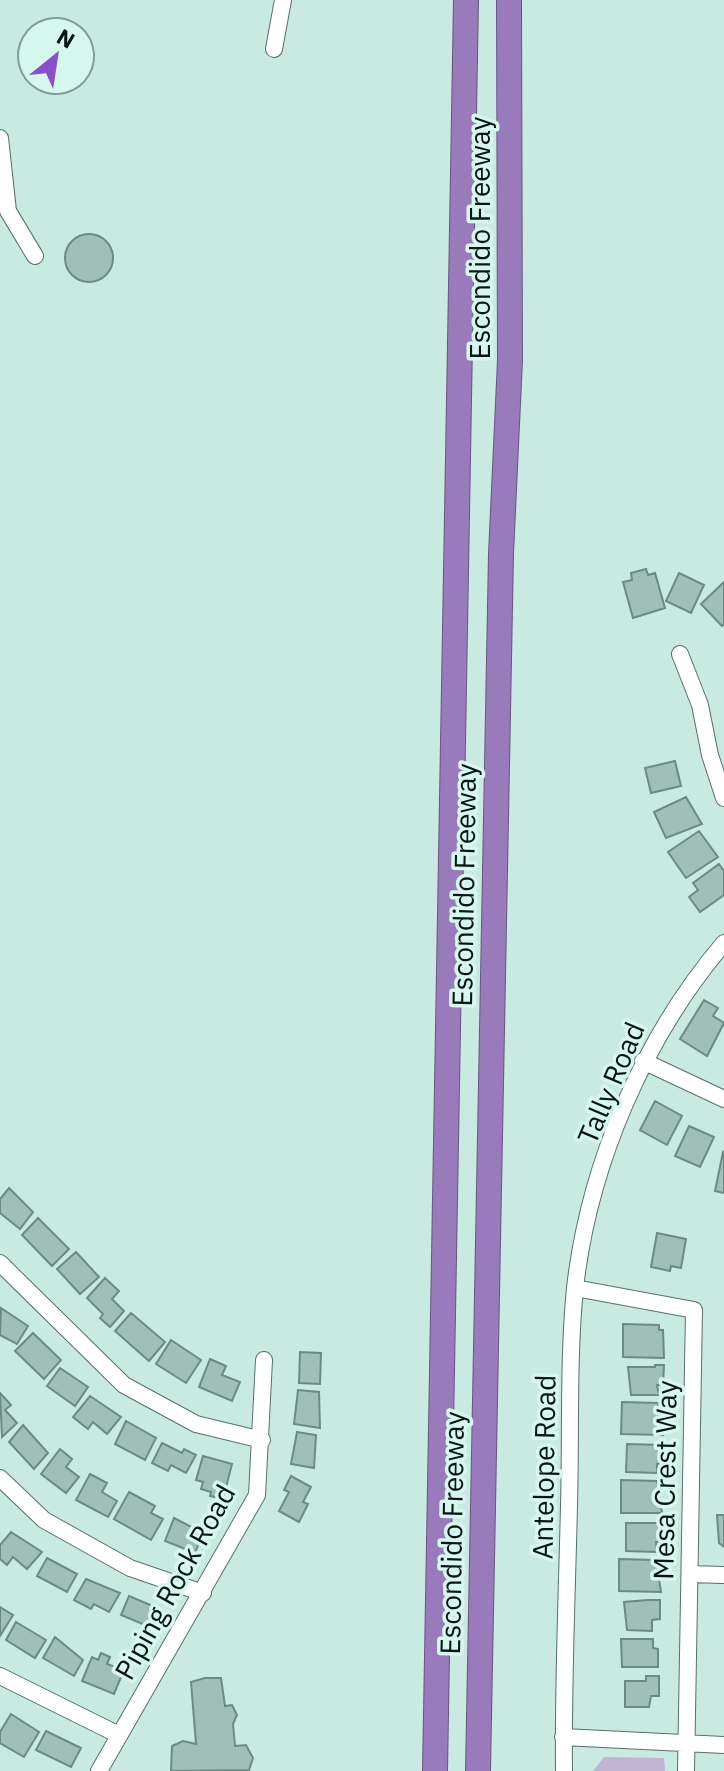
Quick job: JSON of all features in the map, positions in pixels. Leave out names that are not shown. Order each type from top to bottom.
[{"type":"highway","name":"Escondido Freeway","points":[[435,1771],[466,0]]},
{"type":"highway","name":"Escondido Freeway","points":[[478,1771],[501,570],[510,360],[509,0]]},
{"type":"street","points":[[274,49],[283,0]]},
{"type":"street","points":[[0,138],[8,211],[35,256]]},
{"type":"street","points":[[680,654],[700,705],[710,755],[724,798]]},
{"type":"street","name":"Tally Road","points":[[603,1167],[643,1061],[689,985],[724,943]]},
{"type":"street","points":[[643,1061],[724,1099]]},
{"type":"street","name":"Antelope Road","points":[[564,1771],[575,1288],[582,1245],[603,1167]]},
{"type":"street","points":[[0,1263],[124,1385],[196,1424],[262,1440]]},
{"type":"street","name":"Mesa Crest Way","points":[[575,1288],[694,1310],[686,1771]]},
{"type":"street","name":"Piping Rock Road","points":[[99,1771],[257,1495],[264,1360]]},
{"type":"street","points":[[0,1478],[44,1520],[68,1534],[130,1568],[203,1593]]},
{"type":"street","points":[[690,1574],[724,1575]]},
{"type":"street","points":[[0,1676],[119,1735]]},
{"type":"street","points":[[563,1737],[724,1745]]},
{"type":"shaded area","points":[[604,1757],[664,1758],[665,1771],[593,1771]]},
{"type":"building","points":[[89,234],[106,241],[113,258],[106,275],[89,282],[72,275],[65,258],[72,241]]},
{"type":"building","points":[[646,569],[648,575],[655,573],[665,608],[633,618],[623,582],[632,580],[631,573]]},
{"type":"building","points":[[679,573],[704,585],[691,613],[666,601]]},
{"type":"building","points":[[724,582],[724,624],[722,626],[701,604]]},
{"type":"building","points":[[675,761],[681,786],[651,793],[645,768]]},
{"type":"building","points":[[686,797],[702,824],[666,838],[654,812]]},
{"type":"building","points":[[699,831],[718,857],[686,878],[668,852]]},
{"type":"building","points":[[719,864],[724,871],[724,895],[700,912],[689,897],[698,890],[693,883]]},
{"type":"building","points":[[704,1000],[718,1008],[713,1016],[724,1023],[707,1056],[680,1039]]},
{"type":"building","points":[[655,1101],[682,1116],[667,1145],[640,1130]]},
{"type":"building","points":[[689,1126],[714,1137],[700,1167],[675,1156]]},
{"type":"building","points":[[724,1153],[724,1193],[715,1191]]},
{"type":"building","points":[[9,1188],[33,1212],[20,1229],[0,1213],[0,1199]]},
{"type":"building","points":[[38,1218],[69,1249],[52,1266],[22,1235]]},
{"type":"building","points":[[657,1233],[686,1239],[681,1268],[671,1266],[670,1271],[651,1267]]},
{"type":"building","points":[[76,1252],[99,1277],[80,1294],[57,1269]]},
{"type":"building","points":[[105,1278],[119,1291],[112,1299],[124,1311],[110,1327],[100,1318],[103,1314],[87,1298]]},
{"type":"building","points":[[1,1308],[28,1326],[17,1344],[0,1335]]},
{"type":"building","points":[[131,1313],[165,1342],[149,1361],[115,1331]]},
{"type":"building","points":[[623,1324],[659,1325],[659,1330],[663,1330],[664,1358],[623,1357]]},
{"type":"building","points":[[33,1333],[61,1360],[44,1379],[15,1351]]},
{"type":"building","points":[[171,1340],[201,1360],[186,1383],[156,1364]]},
{"type":"building","points":[[300,1352],[321,1353],[320,1384],[299,1383]]},
{"type":"building","points":[[210,1359],[226,1366],[222,1375],[240,1382],[232,1401],[199,1387]]},
{"type":"building","points":[[664,1365],[663,1385],[657,1385],[659,1395],[631,1395],[628,1367]]},
{"type":"building","points":[[60,1368],[88,1387],[75,1406],[47,1386]]},
{"type":"building","points":[[298,1390],[319,1392],[320,1428],[294,1424]]},
{"type":"building","points":[[0,1393],[11,1405],[5,1410],[17,1423],[2,1437]]},
{"type":"building","points":[[90,1396],[121,1417],[107,1434],[93,1422],[88,1429],[73,1417]]},
{"type":"building","points":[[622,1402],[658,1403],[663,1435],[621,1434]]},
{"type":"building","points":[[126,1421],[156,1438],[145,1460],[115,1444]]},
{"type":"building","points":[[23,1425],[48,1453],[34,1469],[9,1442]]},
{"type":"building","points":[[297,1432],[316,1435],[314,1468],[291,1464]]},
{"type":"building","points":[[162,1443],[182,1453],[184,1449],[196,1455],[186,1473],[171,1465],[168,1471],[152,1463]]},
{"type":"building","points":[[627,1444],[663,1445],[662,1463],[657,1464],[657,1473],[626,1472]]},
{"type":"building","points":[[60,1449],[72,1459],[66,1467],[79,1477],[66,1493],[41,1474]]},
{"type":"building","points":[[203,1456],[232,1464],[223,1499],[210,1496],[211,1492],[201,1489],[203,1482],[196,1480]]},
{"type":"building","points":[[90,1474],[107,1483],[102,1492],[117,1501],[108,1517],[76,1500]]},
{"type":"building","points":[[291,1476],[311,1487],[303,1502],[308,1504],[299,1522],[279,1511],[289,1492],[284,1490]]},
{"type":"building","points":[[621,1480],[657,1481],[662,1513],[621,1513]]},
{"type":"building","points":[[129,1492],[155,1506],[151,1513],[163,1519],[151,1540],[114,1519]]},
{"type":"building","points":[[717,1515],[724,1515],[724,1547],[719,1543]]},
{"type":"building","points":[[174,1518],[203,1533],[195,1553],[165,1541]]},
{"type":"building","points":[[626,1523],[661,1523],[661,1542],[656,1542],[657,1552],[626,1551]]},
{"type":"building","points":[[11,1532],[42,1552],[27,1569],[13,1557],[7,1565],[0,1559],[0,1545]]},
{"type":"building","points":[[47,1558],[77,1574],[67,1592],[37,1576]]},
{"type":"building","points":[[619,1559],[656,1560],[661,1592],[619,1591]]},
{"type":"building","points":[[86,1579],[120,1593],[109,1612],[94,1604],[91,1609],[74,1600]]},
{"type":"building","points":[[129,1596],[160,1609],[152,1628],[121,1615]]},
{"type":"building","points":[[660,1600],[660,1619],[652,1620],[652,1631],[627,1630],[624,1602]]},
{"type":"building","points":[[0,1607],[13,1615],[0,1636]]},
{"type":"building","points":[[16,1622],[46,1640],[35,1658],[6,1640]]},
{"type":"building","points":[[55,1637],[83,1660],[74,1676],[43,1658]]},
{"type":"building","points":[[621,1639],[653,1639],[653,1648],[658,1649],[658,1667],[622,1667]]},
{"type":"building","points":[[101,1653],[110,1657],[107,1664],[124,1670],[114,1694],[82,1681],[92,1657],[98,1660]]},
{"type":"building","points":[[646,1676],[659,1676],[659,1696],[651,1696],[649,1707],[625,1707],[625,1681],[646,1681]]},
{"type":"building","points":[[221,1678],[225,1706],[232,1705],[237,1715],[233,1724],[235,1746],[246,1745],[253,1758],[249,1770],[171,1771],[172,1746],[183,1741],[196,1744],[191,1682]]},
{"type":"building","points":[[11,1714],[39,1732],[24,1757],[0,1743],[0,1732]]},
{"type":"building","points":[[46,1731],[81,1748],[71,1767],[36,1750]]}]
